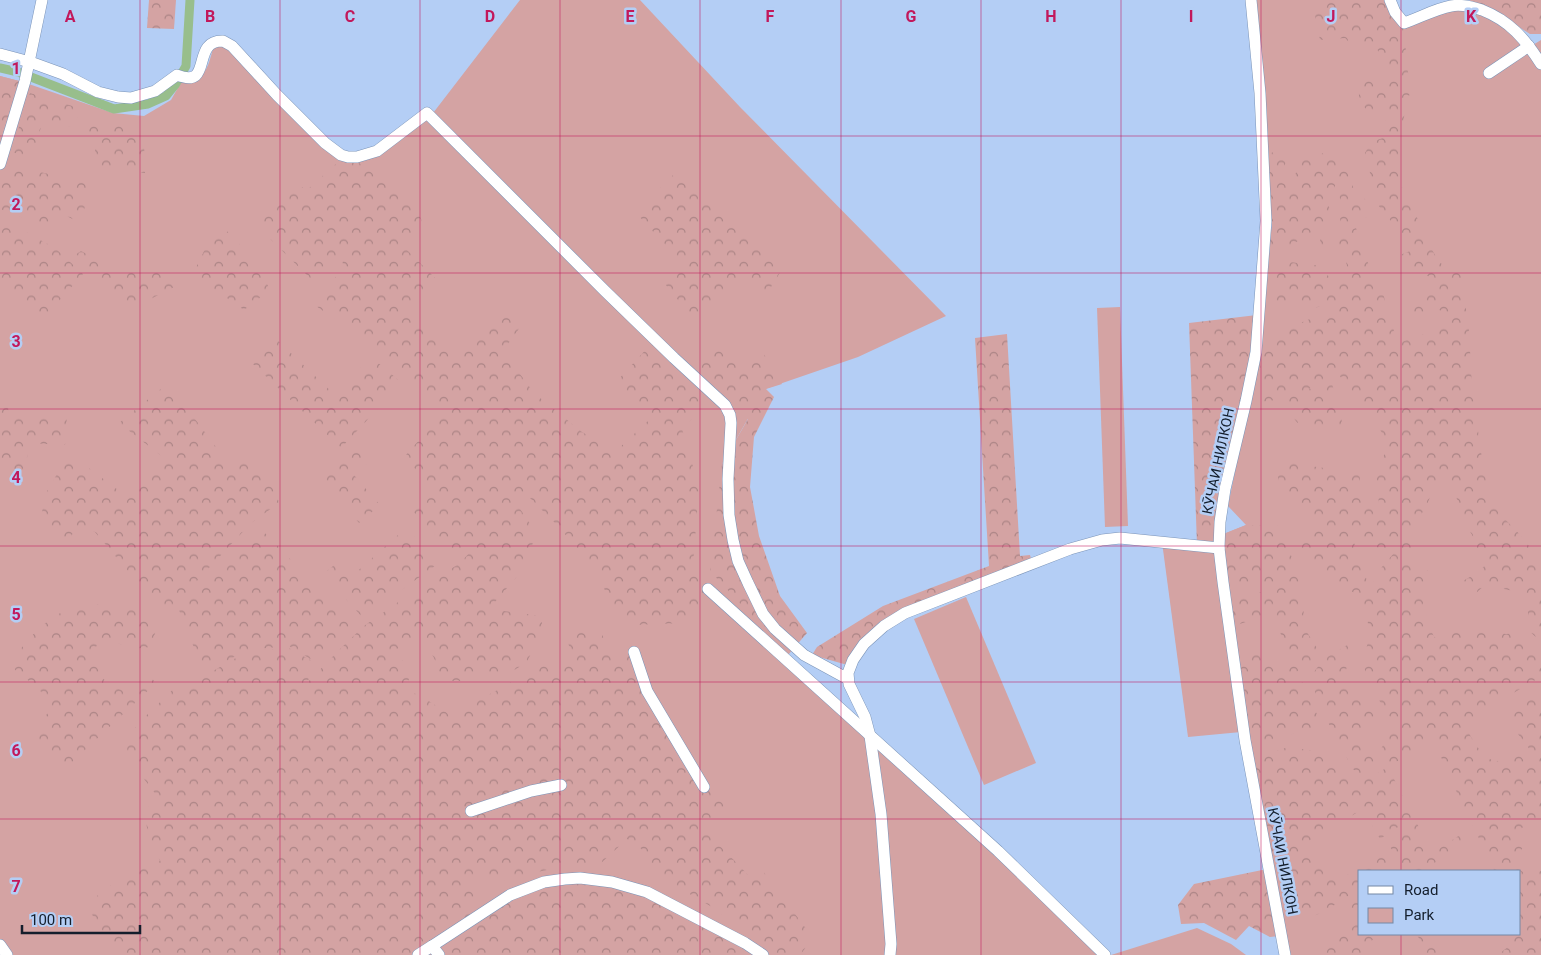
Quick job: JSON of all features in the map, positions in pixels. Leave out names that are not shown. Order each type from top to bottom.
[{"type":"street","points":[[0,164],[26,81],[42,0]]},
{"type":"street","name":"КӮЧАИ НИЛКОН","points":[[1251,0],[1261,102],[1266,221],[1256,352],[1224,489],[1219,548],[1244,734],[1285,955]]},
{"type":"street","points":[[1390,0],[1395,12],[1404,24],[1450,6],[1476,8],[1504,20],[1529,46],[1541,64]]},
{"type":"street","points":[[0,54],[63,74],[98,92],[118,98],[131,98],[160,89],[177,75],[184,77],[195,76],[199,72],[203,54],[208,46],[219,41],[227,43],[325,143],[337,153],[348,157],[365,156],[377,151],[427,113],[604,291],[726,405],[731,423],[728,479],[729,514],[736,554],[744,576],[763,614],[775,629],[804,655],[848,679]]},
{"type":"street","points":[[1489,74],[1529,46]]},
{"type":"street","points":[[890,955],[891,944],[881,814],[870,736],[868,723],[848,679],[849,668],[864,644],[894,619],[1070,549],[1102,540],[1120,538],[1219,548]]},
{"type":"street","points":[[708,589],[998,851],[1106,955]]},
{"type":"street","points":[[634,652],[647,691],[704,787]]},
{"type":"street","points":[[471,811],[531,792],[561,785]]},
{"type":"street","points":[[418,955],[435,950],[510,895],[544,882],[580,878],[612,882],[647,892],[739,939],[763,955]]},
{"type":"street","points":[[0,945],[7,955]]},
{"type":"green space","points":[[149,0],[176,0],[174,29],[147,28]]},
{"type":"green space","points":[[520,0],[640,0],[740,107],[946,316],[858,357],[765,389],[722,464],[788,655],[1105,955],[0,955],[0,76],[113,113],[144,116],[171,100],[184,77],[197,79],[201,76],[208,64],[214,45],[222,42],[310,128],[355,160],[430,117]]},
{"type":"green space","points":[[1255,0],[1386,0],[1404,24],[1450,6],[1498,18],[1528,48],[1541,40],[1541,955],[1289,955],[1251,743],[1221,535],[1246,525],[1228,506],[1259,354],[1272,226],[1262,62]]},
{"type":"green space","points":[[1312,0],[1386,0],[1404,24],[1407,67],[1411,88],[1404,117],[1400,154],[1401,185],[1438,260],[1450,273],[1461,273],[1469,331],[1472,388],[1489,494],[1501,515],[1524,539],[1533,552],[1541,590],[1541,630],[1538,639],[1526,628],[1528,603],[1519,592],[1504,589],[1488,582],[1474,595],[1456,585],[1478,572],[1488,561],[1479,556],[1475,540],[1464,521],[1457,499],[1450,486],[1444,484],[1431,495],[1415,525],[1412,550],[1407,559],[1432,573],[1422,595],[1430,627],[1435,638],[1456,630],[1514,633],[1520,635],[1541,654],[1541,687],[1537,679],[1463,723],[1486,757],[1497,761],[1520,755],[1525,762],[1534,755],[1508,721],[1524,703],[1541,695],[1541,817],[1520,829],[1523,847],[1516,859],[1516,868],[1520,870],[1494,870],[1433,739],[1388,767],[1380,750],[1392,732],[1392,720],[1375,694],[1363,665],[1369,636],[1367,613],[1360,596],[1349,590],[1337,590],[1314,560],[1301,551],[1299,527],[1320,528],[1306,507],[1280,496],[1277,467],[1279,458],[1292,458],[1310,466],[1360,473],[1359,498],[1379,505],[1376,469],[1383,457],[1386,444],[1380,429],[1339,375],[1302,392],[1331,381],[1343,427],[1320,429],[1309,428],[1299,424],[1294,419],[1287,398],[1262,402],[1260,344],[1285,329],[1330,311],[1328,305],[1308,309],[1297,303],[1284,305],[1276,301],[1275,272],[1289,262],[1315,265],[1322,269],[1330,278],[1338,280],[1350,278],[1345,258],[1339,247],[1321,249],[1320,239],[1356,228],[1370,269],[1384,296],[1386,311],[1399,343],[1444,326],[1447,312],[1435,309],[1418,315],[1412,311],[1413,301],[1416,297],[1424,292],[1439,288],[1440,285],[1435,278],[1409,271],[1403,264],[1400,255],[1410,251],[1400,232],[1378,205],[1365,153],[1371,142],[1383,138],[1387,113],[1370,113],[1363,105],[1359,92],[1365,79],[1375,77],[1388,80],[1383,58],[1376,48],[1352,45],[1345,38],[1320,40]],"holes":[[[1353,539],[1394,553],[1381,568],[1370,587],[1362,569]]]},
{"type":"green space","points":[[1469,0],[1541,0],[1541,34],[1530,34],[1508,20]]},
{"type":"green space","points":[[0,76],[23,82],[15,93],[16,115],[0,160]]},
{"type":"green space","points":[[30,93],[79,108],[75,128],[43,119],[33,157],[11,152]]},
{"type":"green space","points":[[87,119],[120,124],[144,141],[145,173],[94,167],[96,136],[80,132]]},
{"type":"green space","points":[[1281,150],[1286,154],[1287,159],[1283,170],[1282,183],[1286,184],[1296,173],[1295,158],[1307,158],[1326,152],[1334,157],[1347,156],[1353,187],[1367,201],[1370,207],[1368,216],[1358,222],[1342,226],[1338,211],[1341,205],[1337,181],[1328,202],[1332,221],[1292,245],[1269,247],[1272,226],[1267,154]]},
{"type":"green space","points":[[355,160],[413,203],[422,221],[403,246],[435,278],[405,309],[459,358],[506,307],[523,323],[503,351],[534,393],[582,432],[615,452],[653,416],[615,383],[652,343],[709,401],[682,429],[699,487],[693,565],[711,591],[702,608],[683,623],[633,625],[613,605],[600,581],[581,553],[558,526],[525,493],[516,503],[537,534],[519,574],[489,609],[542,616],[542,630],[527,662],[505,676],[486,672],[472,681],[443,681],[434,658],[425,643],[415,641],[392,651],[404,662],[410,675],[406,690],[421,696],[458,720],[471,704],[536,667],[574,662],[566,636],[599,627],[611,656],[635,655],[646,684],[677,736],[725,805],[704,829],[750,877],[763,871],[813,938],[800,955],[775,955],[712,907],[657,875],[638,844],[627,839],[600,864],[561,867],[498,882],[474,868],[476,898],[470,924],[512,895],[548,882],[596,880],[645,893],[755,955],[125,955],[112,945],[91,913],[97,896],[116,881],[160,861],[150,838],[143,813],[157,796],[132,762],[127,745],[139,724],[170,692],[181,684],[187,686],[248,651],[289,648],[312,661],[308,682],[364,626],[421,586],[459,564],[489,532],[452,555],[411,509],[433,492],[405,456],[444,412],[382,351],[316,306],[343,266],[342,255],[312,280],[256,225],[297,182],[306,191],[338,162]]},
{"type":"green space","points":[[6,165],[92,183],[80,223],[63,214],[45,226],[0,209],[0,180]]},
{"type":"green space","points":[[679,169],[781,271],[766,295],[739,279],[697,323],[665,284],[682,263],[636,213]]},
{"type":"green space","points":[[2,219],[55,248],[83,274],[42,320],[0,284],[0,221]]},
{"type":"green space","points":[[218,222],[256,261],[270,290],[244,310],[193,274]]},
{"type":"green space","points":[[81,251],[120,271],[143,268],[168,271],[180,284],[131,309],[72,257]]},
{"type":"green space","points":[[1120,307],[1128,526],[1105,527],[1097,308]]},
{"type":"green space","points":[[1257,315],[1218,548],[1197,545],[1189,323]]},
{"type":"green space","points":[[1007,334],[1020,556],[1030,555],[1032,562],[894,616],[851,666],[812,655],[817,647],[883,606],[989,566],[975,338]]},
{"type":"green space","points":[[274,337],[335,395],[371,357],[402,383],[341,448],[253,364]]},
{"type":"green space","points":[[719,343],[744,363],[762,351],[782,384],[766,389],[774,397],[754,437],[750,487],[759,536],[780,596],[807,633],[788,655],[710,571],[722,464],[748,419],[691,376]]},
{"type":"green space","points":[[168,383],[228,463],[245,453],[271,476],[279,503],[251,523],[165,615],[95,532],[79,525],[66,543],[59,535],[40,524],[45,495],[69,453],[126,496],[168,461],[119,423]]},
{"type":"green space","points":[[0,395],[9,396],[8,413],[67,417],[65,445],[28,443],[26,474],[0,472]]},
{"type":"green space","points":[[358,444],[371,460],[354,475],[380,505],[359,523],[320,476]]},
{"type":"green space","points":[[1246,525],[1282,526],[1300,584],[1304,606],[1303,626],[1322,656],[1306,668],[1297,671],[1322,725],[1275,739],[1251,743],[1238,658],[1247,651],[1258,648],[1270,663],[1279,668],[1292,661],[1272,613],[1234,626],[1230,601],[1265,591],[1261,581],[1228,585],[1221,535]]},
{"type":"green space","points":[[406,528],[439,563],[363,618],[323,574],[338,562],[353,575]]},
{"type":"green space","points":[[263,531],[354,625],[312,660],[289,646],[247,650],[204,673],[179,610]]},
{"type":"green space","points":[[1162,542],[1218,548],[1241,732],[1188,737]]},
{"type":"green space","points":[[966,597],[1036,763],[984,785],[914,619]]},
{"type":"green space","points":[[106,603],[133,609],[157,628],[150,647],[133,649],[112,641],[100,641],[91,654],[100,673],[107,684],[126,692],[147,673],[156,683],[67,767],[44,743],[31,734],[50,710],[39,688],[19,674],[10,664],[36,631],[53,617],[71,609]]},
{"type":"green space","points":[[1352,642],[1352,652],[1345,675],[1356,692],[1375,704],[1376,707],[1374,716],[1362,732],[1363,739],[1371,752],[1377,769],[1358,777],[1319,703],[1310,677],[1324,659]]},
{"type":"green space","points":[[1288,747],[1322,752],[1336,757],[1352,788],[1388,767],[1413,817],[1380,839],[1363,809],[1305,843],[1315,859],[1336,882],[1385,850],[1393,866],[1387,870],[1358,870],[1358,889],[1324,912],[1313,916],[1299,910],[1291,900],[1283,881],[1274,874],[1254,759]]},
{"type":"green space","points":[[1416,822],[1429,845],[1437,850],[1466,831],[1472,839],[1424,870],[1404,870],[1388,843],[1402,830]]},
{"type":"green space","points":[[1267,869],[1279,936],[1270,937],[1249,926],[1236,940],[1204,923],[1181,924],[1178,905],[1194,884]]},
{"type":"green space","points":[[1521,871],[1525,873],[1541,871],[1541,955],[1498,955],[1514,942],[1513,935],[1521,935]]},
{"type":"green space","points":[[1356,897],[1358,900],[1358,923],[1347,904]]},
{"type":"green space","points":[[1358,923],[1358,935],[1380,935],[1364,946],[1361,955],[1321,955],[1338,935],[1346,932]]},
{"type":"green space","points":[[1197,928],[1231,944],[1246,955],[1111,955]]},
{"type":"green space","points":[[1416,935],[1438,935],[1435,937],[1447,955],[1414,955],[1420,947],[1419,938]]},
{"type":"waterway","points":[[0,68],[18,72],[114,109],[148,104],[166,96],[186,66],[190,0]]}]
